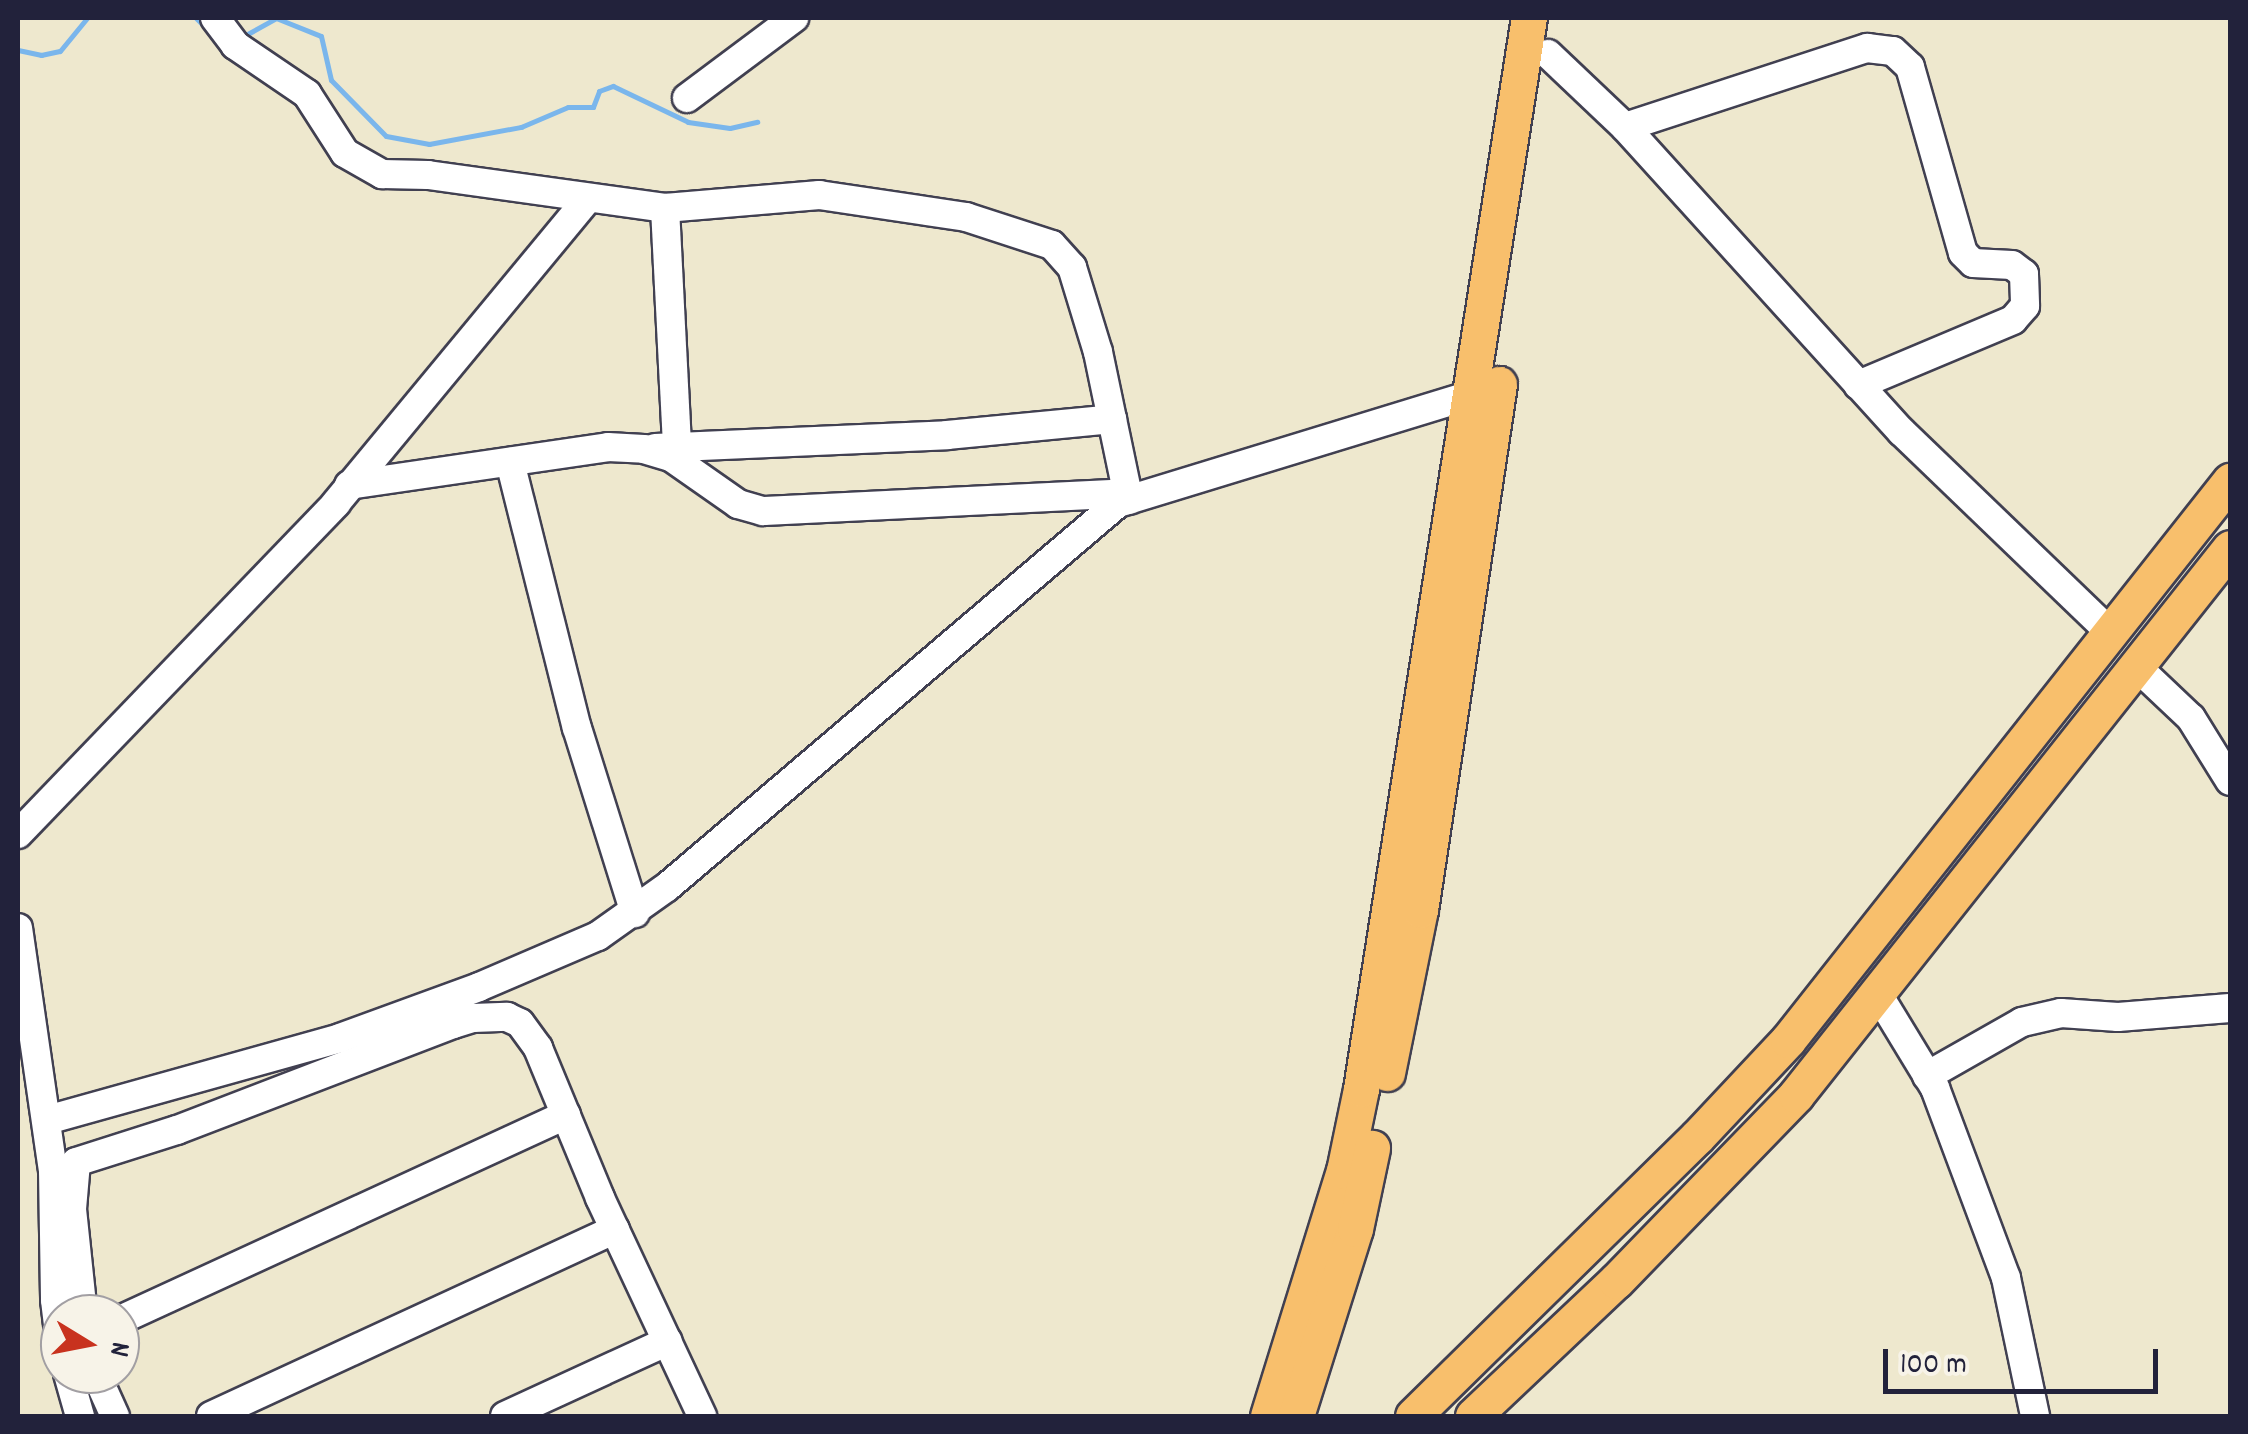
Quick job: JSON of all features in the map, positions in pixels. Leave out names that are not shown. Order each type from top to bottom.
[{"type":"main road","points":[[1268,1416],[1344,1171],[1358,1105],[1529,18]]},
{"type":"main road","points":[[1296,1416],[1355,1229],[1420,910],[1553,18]]},
{"type":"main road","points":[[1414,1416],[1697,1138],[1788,1040],[2230,481]]},
{"type":"main road","points":[[1474,1416],[1616,1281],[1740,1153],[1879,996],[2230,548]]},
{"type":"street","points":[[215,18],[234,45],[308,94],[345,153],[365,168],[382,174],[428,175],[665,208],[819,196],[966,218],[1052,245],[1062,251],[1072,267],[1098,352],[1129,496]]},
{"type":"street","points":[[688,98],[794,18]]},
{"type":"street","points":[[1625,126],[1866,48],[1893,51],[1910,68],[1962,252],[1973,263],[2012,265],[2024,274],[2025,306],[2013,320],[1858,385]]},
{"type":"street","points":[[1548,54],[1625,126],[1858,385],[2111,632]]},
{"type":"street","points":[[18,834],[78,766],[279,566],[536,266],[587,200]]},
{"type":"street","points":[[665,208],[678,446]]},
{"type":"street","points":[[644,449],[671,457],[738,504],[763,511],[1129,496],[1472,395]]},
{"type":"street","points":[[348,485],[608,448],[947,435],[1112,419]]},
{"type":"street","points":[[510,462],[576,728],[634,913]]},
{"type":"street","points":[[48,1120],[340,1038],[567,952],[634,913],[994,610],[1100,514],[1129,496]]},
{"type":"street","points":[[2137,668],[2191,718],[2230,781]]},
{"type":"street","points":[[18,928],[48,1120],[57,1294]]},
{"type":"street","points":[[1879,996],[1927,1076],[2006,1278],[2034,1416]]},
{"type":"street","points":[[1927,1076],[2022,1022],[2061,1013],[2118,1018],[2230,1008]]},
{"type":"street","points":[[81,1294],[72,1209],[76,1162],[177,1130],[473,1018],[507,1017],[520,1023],[538,1048],[615,1229],[702,1416]]},
{"type":"street","points":[[140,1311],[566,1114]]},
{"type":"street","points":[[211,1416],[615,1229]]},
{"type":"street","points":[[505,1416],[668,1341]]},
{"type":"waterway","points":[[18,50],[41,55],[60,51],[87,18]]},
{"type":"waterway","points":[[196,18],[209,31]]},
{"type":"waterway","points":[[242,37],[276,18],[321,36],[331,80],[386,136],[429,144],[521,127],[568,107],[593,107],[599,91],[613,86],[688,122],[730,128],[757,122]]}]
